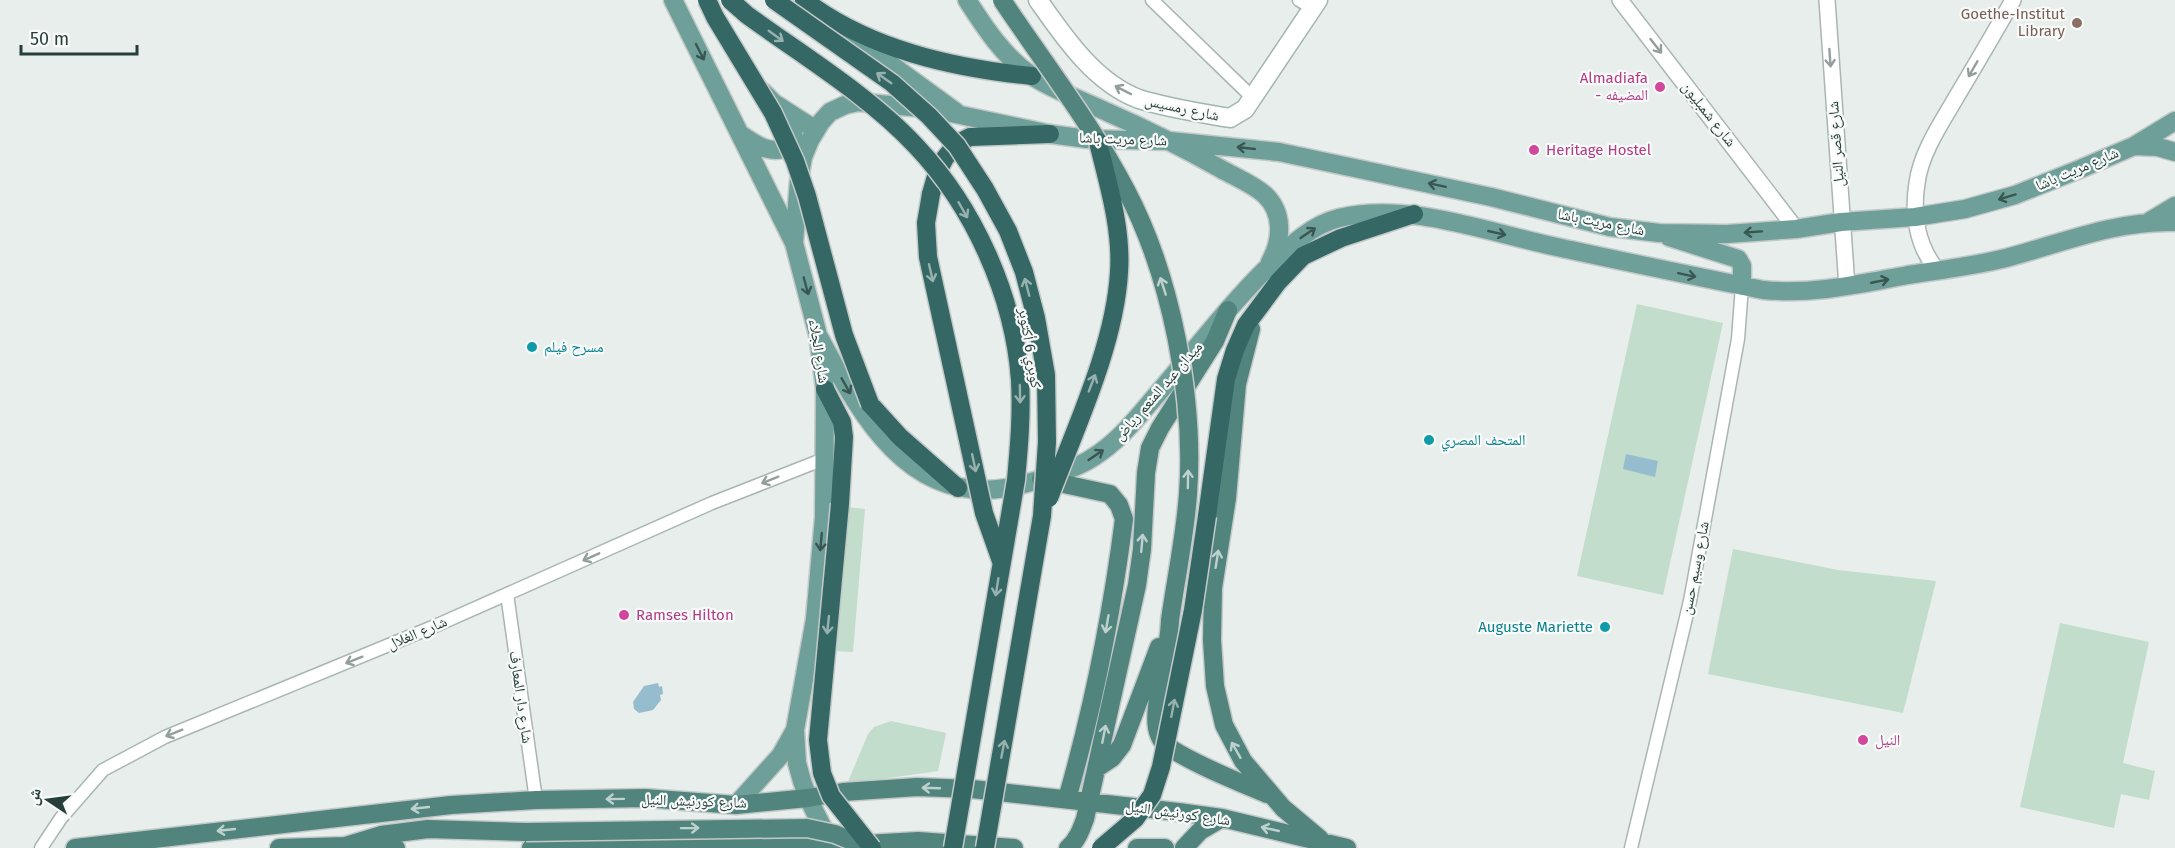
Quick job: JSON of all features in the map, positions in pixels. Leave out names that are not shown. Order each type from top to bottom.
[{"type":"highway","points":[[707,0],[773,113],[795,161],[807,196],[844,335],[870,404],[900,437],[958,488]]},
{"type":"highway","name":"كوبري 6 أكتوبر","points":[[730,0],[747,15],[870,104],[915,145],[947,182],[975,231],[997,279],[1012,327],[1020,379],[1020,431],[1016,480],[953,848]]},
{"type":"highway","name":"كوبري 6 أكتوبر","points":[[774,0],[892,83],[929,116],[957,146],[985,189],[1008,231],[1027,284],[1036,318],[1046,375],[1047,442],[1042,516],[985,848]]},
{"type":"highway","points":[[804,0],[828,18],[880,43],[989,72],[1032,76]]},
{"type":"highway","points":[[1002,0],[1098,142],[1126,190],[1145,231],[1165,291],[1175,331],[1186,414],[1188,492],[1156,726],[1161,740],[1180,754],[1271,796]]},
{"type":"highway","points":[[1001,562],[984,513],[928,258],[926,223],[937,172],[956,144],[970,137],[988,135],[1050,134]]},
{"type":"highway","points":[[1042,516],[1097,371],[1113,314],[1119,271],[1118,226],[1098,142]]},
{"type":"highway","points":[[1101,848],[1136,819],[1152,795],[1161,767],[1193,610],[1226,380],[1246,325],[1284,275],[1303,256],[1341,238],[1414,214]]},
{"type":"highway","points":[[1068,848],[1080,832],[1089,801],[1137,585],[1150,448],[1172,408],[1209,351],[1228,310]]},
{"type":"highway","points":[[1257,310],[1242,358],[1233,412],[1227,498],[1213,588],[1212,663],[1224,725],[1243,761],[1271,796],[1322,842]]},
{"type":"highway","points":[[825,389],[842,422],[844,437],[818,740],[822,773],[831,796],[870,848]]},
{"type":"highway","points":[[1041,478],[1110,494],[1119,504],[1124,519],[1107,628],[1083,739],[1067,799]]},
{"type":"highway","points":[[1097,768],[1112,758],[1122,745],[1170,620]]},
{"type":"highway","name":"شارع كورنيش النيل","points":[[75,848],[440,806],[536,800],[645,798],[728,804],[917,787],[972,789],[1222,818],[1347,848]]},
{"type":"highway","points":[[727,846],[738,843],[743,838],[744,829],[728,804]]},
{"type":"highway","points":[[1184,848],[1200,831],[1222,818]]},
{"type":"highway","points":[[529,840],[807,828],[835,834],[870,848]]},
{"type":"highway","points":[[345,846],[381,836],[428,829],[529,840],[727,846],[831,846],[918,841],[1014,848]]},
{"type":"highway","points":[[279,848],[345,846],[396,848]]},
{"type":"highway","points":[[1137,848],[1165,848]]},
{"type":"main road","name":"شارع الجلاء","points":[[673,0],[794,243],[818,335],[825,389],[824,517],[815,619],[795,730],[797,763],[808,798],[831,846]]},
{"type":"main road","points":[[699,0],[748,76],[774,103],[816,130]]},
{"type":"main road","name":"شارع رمسيس","points":[[967,0],[985,29],[1032,76],[1170,141]]},
{"type":"main road","name":"شارع رمسيس","points":[[1038,0],[1058,29],[1085,60],[1113,85],[1139,99],[1230,118],[1245,109],[1253,98]]},
{"type":"main road","points":[[1253,98],[1309,3]]},
{"type":"main road","points":[[828,18],[960,115]]},
{"type":"main road","name":"شارع مريت باشا","points":[[794,243],[803,157],[816,130],[830,112],[858,102],[932,109],[1050,134],[1123,141],[1170,141],[1279,152],[1491,197],[1610,227],[1659,233],[1727,234],[1916,217],[1965,209],[2015,195],[2134,146],[2175,121]]},
{"type":"main road","points":[[740,134],[766,149],[784,150],[790,146],[794,135],[789,113]]},
{"type":"main road","points":[[1170,141],[1265,195],[1277,212],[1280,233],[1275,253],[1264,271]]},
{"type":"main road","points":[[2134,146],[2158,147],[2175,152]]},
{"type":"main road","points":[[2149,221],[2175,206]]},
{"type":"main road","points":[[1264,271],[1303,236],[1335,219],[1375,213],[1414,214],[1554,247],[1781,292],[1847,287],[2005,258],[2095,232],[2149,221],[2175,222]]},
{"type":"main road","points":[[1659,233],[1686,244],[1730,255],[1738,260],[1742,266],[1742,286]]},
{"type":"main road","name":"ميدان عبد المنعم رياض","points":[[818,335],[865,417],[901,458],[927,475],[958,488],[996,489],[1021,486],[1090,460],[1119,439],[1264,271]]},
{"type":"main road","name":"شارع الجلاء","points":[[728,804],[781,755],[795,730]]},
{"type":"street","points":[[1152,0],[1253,98]]},
{"type":"street","name":"شارع شمبليون","points":[[1620,0],[1796,229]]},
{"type":"street","name":"شارع قصر النيل","points":[[1827,0],[1847,287]]},
{"type":"street","points":[[1937,270],[1922,247],[1916,217],[1917,183],[1923,160],[1940,126],[2013,0]]},
{"type":"street","name":"شارع وسيم حسن","points":[[1631,848],[1690,601],[1738,339],[1742,286]]},
{"type":"street","name":"شارع الغلال","points":[[41,848],[61,818],[103,770],[165,737],[435,626],[712,503],[824,459]]},
{"type":"street","name":"شارع دار المعارف","points":[[507,594],[536,800]]},
{"type":"green space","points":[[1637,304],[1723,323],[1663,595],[1577,576]]},
{"type":"green space","points":[[846,507],[865,509],[853,652],[833,651]]},
{"type":"green space","points":[[1733,549],[1838,570],[1936,581],[1903,713],[1708,674]]},
{"type":"green space","points":[[2060,623],[2149,642],[2123,763],[2155,771],[2149,800],[2121,794],[2114,828],[2020,807]]},
{"type":"green space","points":[[891,721],[946,733],[938,771],[847,784],[868,734],[874,727]]},
{"type":"water","points":[[1626,454],[1658,461],[1655,477],[1623,469]]},
{"type":"water","points":[[658,683],[659,687],[662,686],[661,700],[653,710],[639,713],[634,709],[633,702],[644,686]]},
{"type":"place","name":"Goethe-Institut Library","points":[[2077,23]]},
{"type":"place","name":"Almadiafa - المضيفه","points":[[1660,87]]},
{"type":"place","name":"Heritage Hostel","points":[[1534,150]]},
{"type":"place","name":"مسرح فيلم","points":[[532,347]]},
{"type":"place","name":"المتحف المصري","points":[[1429,440]]},
{"type":"place","name":"Ramses Hilton","points":[[624,615]]},
{"type":"place","name":"Auguste Mariette","points":[[1605,627]]},
{"type":"place","name":"النيل","points":[[1863,740]]}]
